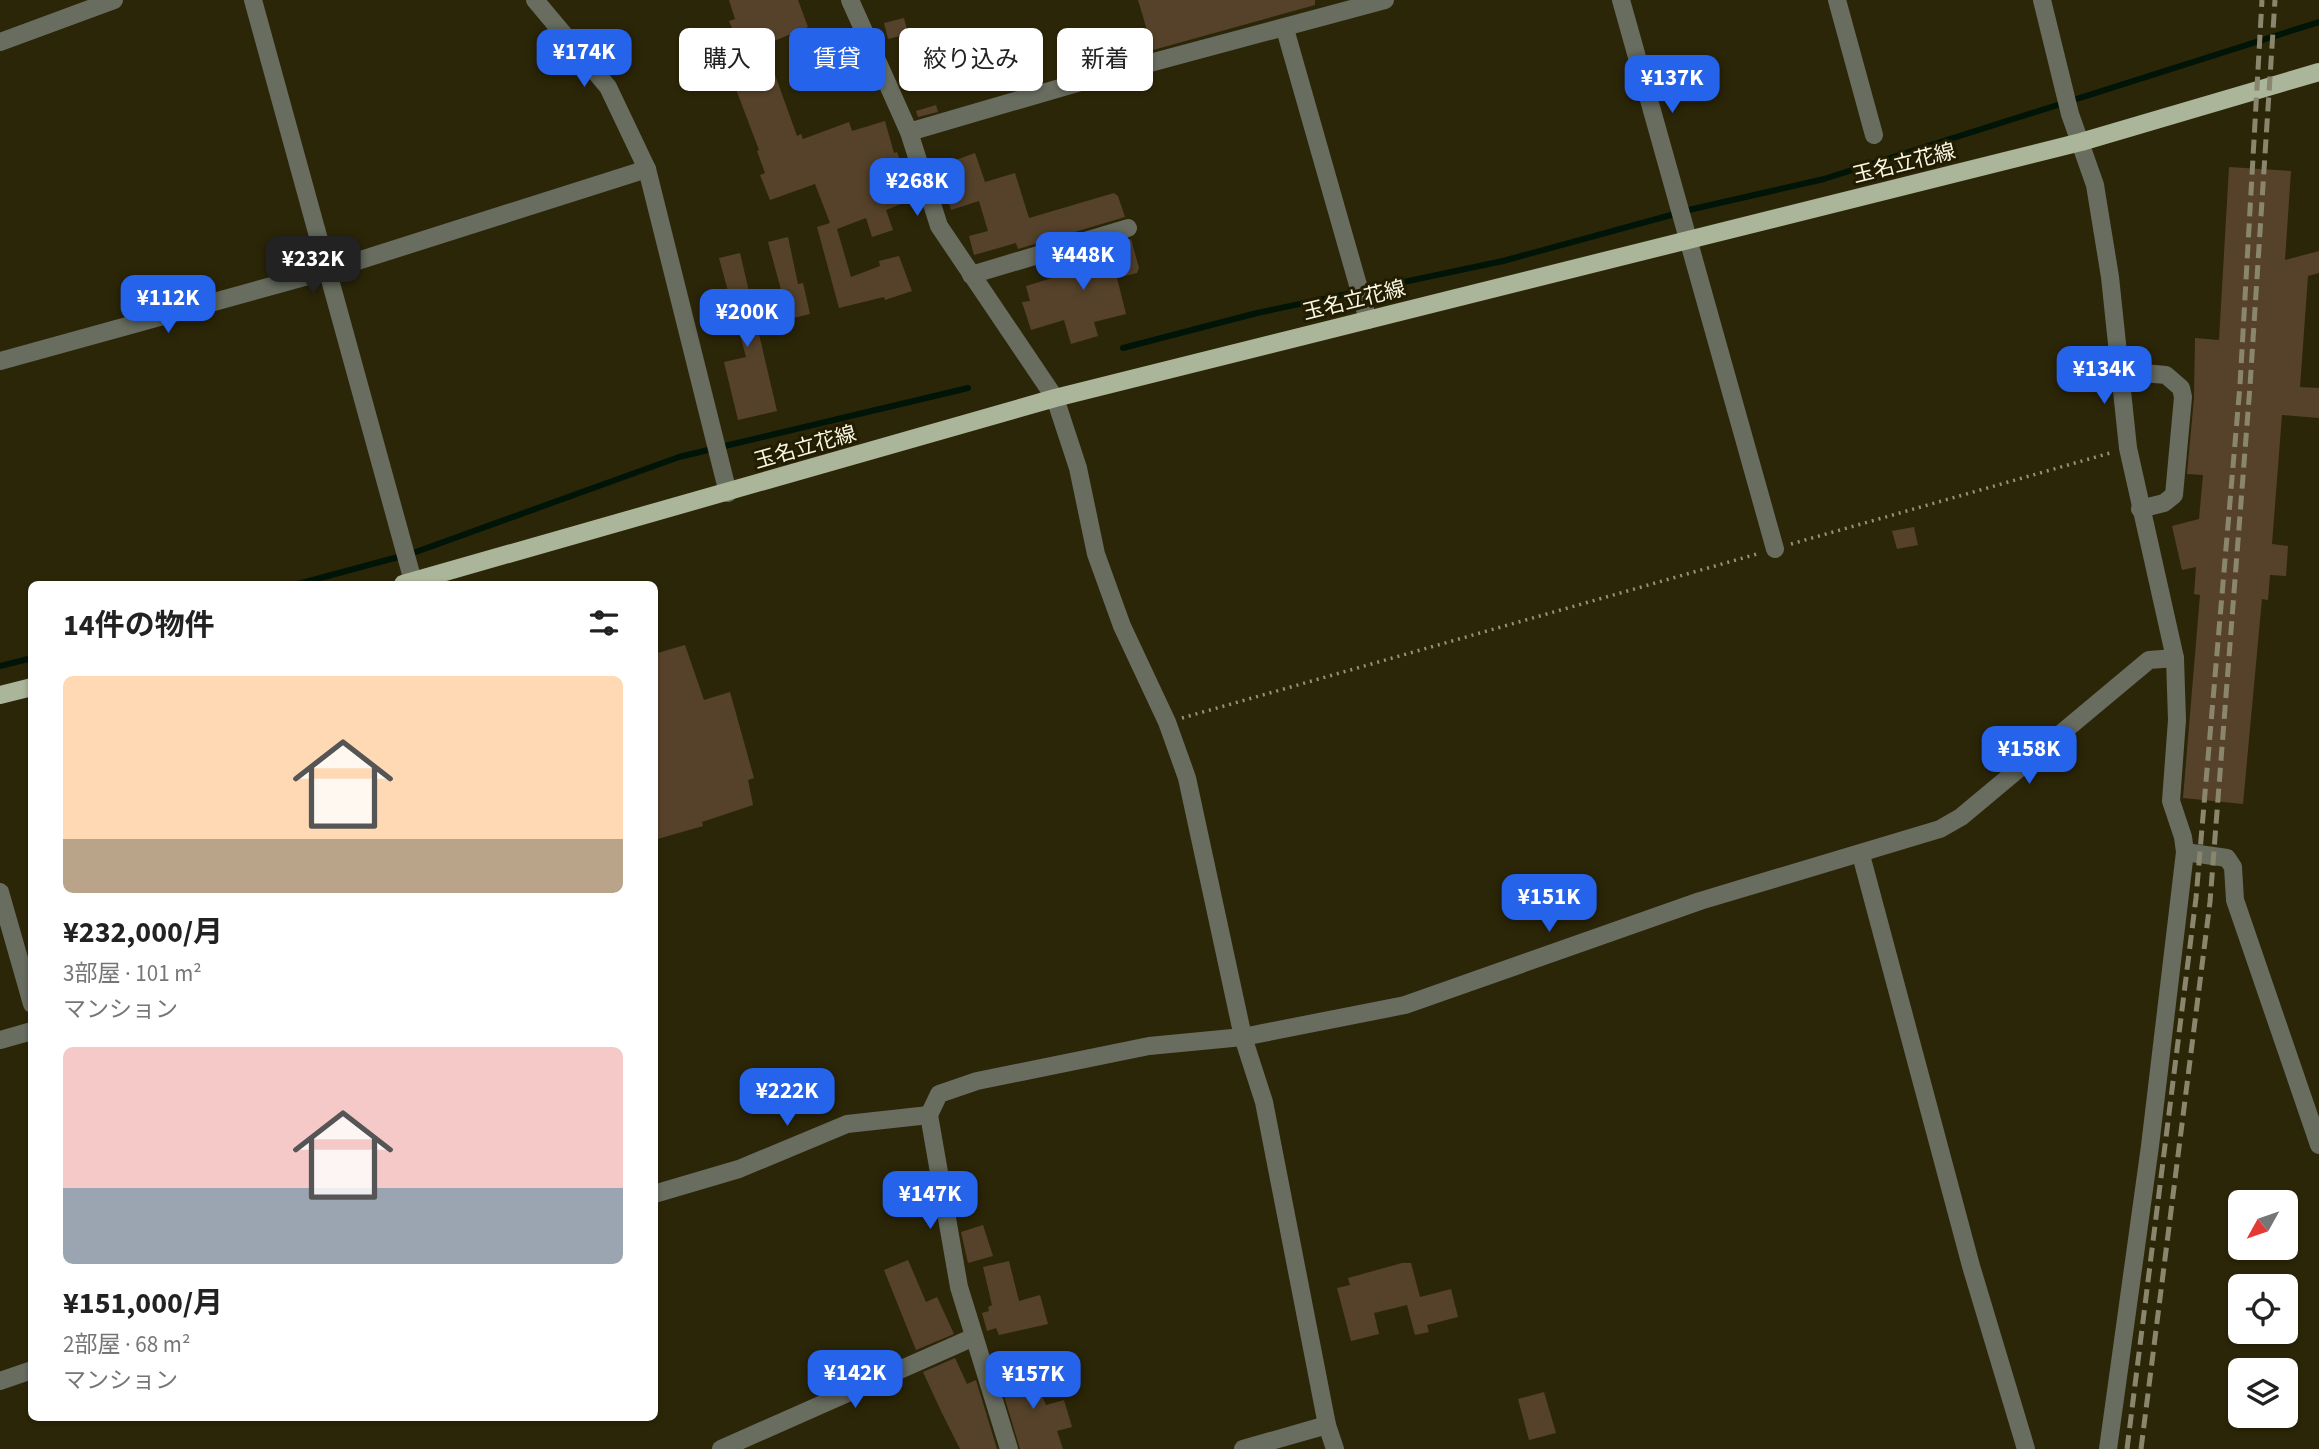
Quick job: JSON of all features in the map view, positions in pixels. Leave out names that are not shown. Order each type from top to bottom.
[{"type":"main road","name":"玉名立花線","points":[[415,581],[728,494],[1055,398],[1501,289],[2081,142],[2319,72]]},
{"type":"main road","points":[[0,695],[28,688]]},
{"type":"street","points":[[0,42],[114,0]]},
{"type":"street","points":[[253,0],[407,581]]},
{"type":"street","points":[[535,0],[608,87],[647,169],[728,494]]},
{"type":"street","points":[[850,0],[909,132],[939,226],[1055,398],[1078,468],[1096,554],[1122,626],[1167,722],[1187,778],[1242,1037],[1264,1102],[1327,1424],[1335,1449]]},
{"type":"street","points":[[909,132],[1094,78],[1285,29],[1385,0]]},
{"type":"street","points":[[1621,0],[1686,240],[1775,548]]},
{"type":"street","points":[[1837,0],[1874,135]]},
{"type":"street","points":[[2042,0],[2070,114],[2095,185],[2128,448],[2175,658],[2177,720],[2171,801],[2185,852],[2148,1160],[2108,1449]]},
{"type":"street","points":[[1285,29],[1368,320]]},
{"type":"street","points":[[0,361],[326,271],[647,169]]},
{"type":"street","points":[[971,275],[1128,228]]},
{"type":"street","points":[[2120,372],[2166,375],[2175,381],[2183,397],[2174,495],[2164,503],[2140,509]]},
{"type":"street","points":[[1009,1449],[959,1287],[929,1115],[939,1094],[976,1081],[1149,1046],[1242,1037],[1405,1005],[1700,901],[1861,855],[1940,829],[1961,817],[2149,660],[2175,658]]},
{"type":"street","points":[[2185,852],[2227,858],[2233,867],[2235,900],[2319,1145]]},
{"type":"street","points":[[1861,855],[1970,1266],[2026,1449]]},
{"type":"street","points":[[0,892],[28,990]]},
{"type":"street","points":[[0,1040],[28,1032]]},
{"type":"street","points":[[658,1193],[739,1169],[847,1124],[929,1115]]},
{"type":"street","points":[[721,1449],[974,1338]]},
{"type":"street","points":[[0,1381],[28,1371]]},
{"type":"street","points":[[1243,1449],[1327,1424]]},
{"type":"path","points":[[1167,722],[2128,448]]},
{"type":"building","points":[[729,0],[798,0],[808,27],[789,28],[789,35],[775,41],[775,28],[732,28],[729,21],[735,19]]},
{"type":"building","points":[[1138,0],[1315,0],[1315,5],[1153,50],[1153,28],[1146,28]]},
{"type":"building","points":[[904,18],[906,28],[899,28],[899,36],[888,39],[884,23]]},
{"type":"building","points":[[775,75],[797,136],[801,134],[803,139],[849,122],[852,131],[885,121],[894,153],[897,152],[914,199],[886,210],[893,230],[872,237],[866,218],[837,229],[851,277],[880,266],[879,261],[899,256],[912,291],[885,300],[884,297],[839,308],[817,227],[830,223],[815,184],[770,200],[760,175],[765,173],[757,151],[759,150],[737,91],[775,91]]},
{"type":"building","points":[[936,105],[938,112],[918,117],[916,111]]},
{"type":"building","points":[[975,153],[985,182],[1015,173],[1029,218],[1114,193],[1118,196],[1125,217],[1018,249],[1016,243],[974,255],[969,236],[988,231],[979,201],[951,210],[937,167]]},
{"type":"building","points":[[2229,167],[2291,171],[2285,260],[2319,251],[2319,273],[2308,276],[2300,387],[2319,388],[2319,418],[2282,415],[2272,544],[2288,546],[2286,576],[2270,575],[2268,600],[2262,599],[2243,804],[2183,798],[2200,595],[2194,594],[2196,567],[2182,570],[2172,526],[2199,519],[2203,475],[2187,474],[2194,398],[2195,338],[2219,340]]},
{"type":"building","points":[[788,237],[798,284],[803,283],[810,314],[789,319],[768,242]]},
{"type":"building","points":[[1131,239],[1139,268],[1137,273],[1117,278],[1126,314],[1094,322],[1098,336],[1071,344],[1064,320],[1031,330],[1022,302],[1030,301],[1026,286],[1069,273],[1065,259]]},
{"type":"building","points":[[740,253],[777,411],[738,420],[724,362],[746,357],[719,258]]},
{"type":"building","points":[[1914,527],[1918,545],[1897,549],[1892,531]]},
{"type":"building","points":[[685,645],[704,700],[730,692],[754,778],[748,780],[753,805],[702,822],[703,826],[658,839],[658,653]]},
{"type":"building","points":[[983,1225],[993,1256],[968,1263],[961,1232]]},
{"type":"building","points":[[908,1260],[926,1302],[937,1297],[954,1334],[916,1350],[884,1270]]},
{"type":"building","points":[[1009,1261],[1019,1301],[1040,1295],[1048,1324],[999,1335],[996,1328],[987,1331],[982,1313],[989,1311],[988,1307],[992,1305],[983,1267]]},
{"type":"building","points":[[1411,1263],[1420,1297],[1451,1289],[1458,1317],[1427,1325],[1429,1332],[1415,1335],[1407,1305],[1374,1313],[1379,1334],[1351,1341],[1337,1288],[1350,1285],[1348,1278]]},
{"type":"building","points":[[955,1358],[967,1384],[976,1380],[997,1449],[960,1449],[923,1372]]},
{"type":"building","points":[[1027,1363],[1046,1405],[1064,1400],[1072,1427],[1057,1431],[1063,1449],[1020,1449],[998,1376]]},
{"type":"building","points":[[1544,1392],[1556,1433],[1529,1440],[1518,1399]]},
{"type":"waterway","points":[[1123,348],[1257,313],[1503,261],[1693,209],[1824,179],[2319,22]]},
{"type":"waterway","points":[[309,581],[413,553],[679,457],[968,388]]},
{"type":"waterway","points":[[0,666],[28,659]]},
{"type":"railway","points":[[2127,1449],[2196,898],[2240,385],[2262,0]]},
{"type":"railway","points":[[2141,1449],[2210,902],[2250,386],[2275,0]]}]
